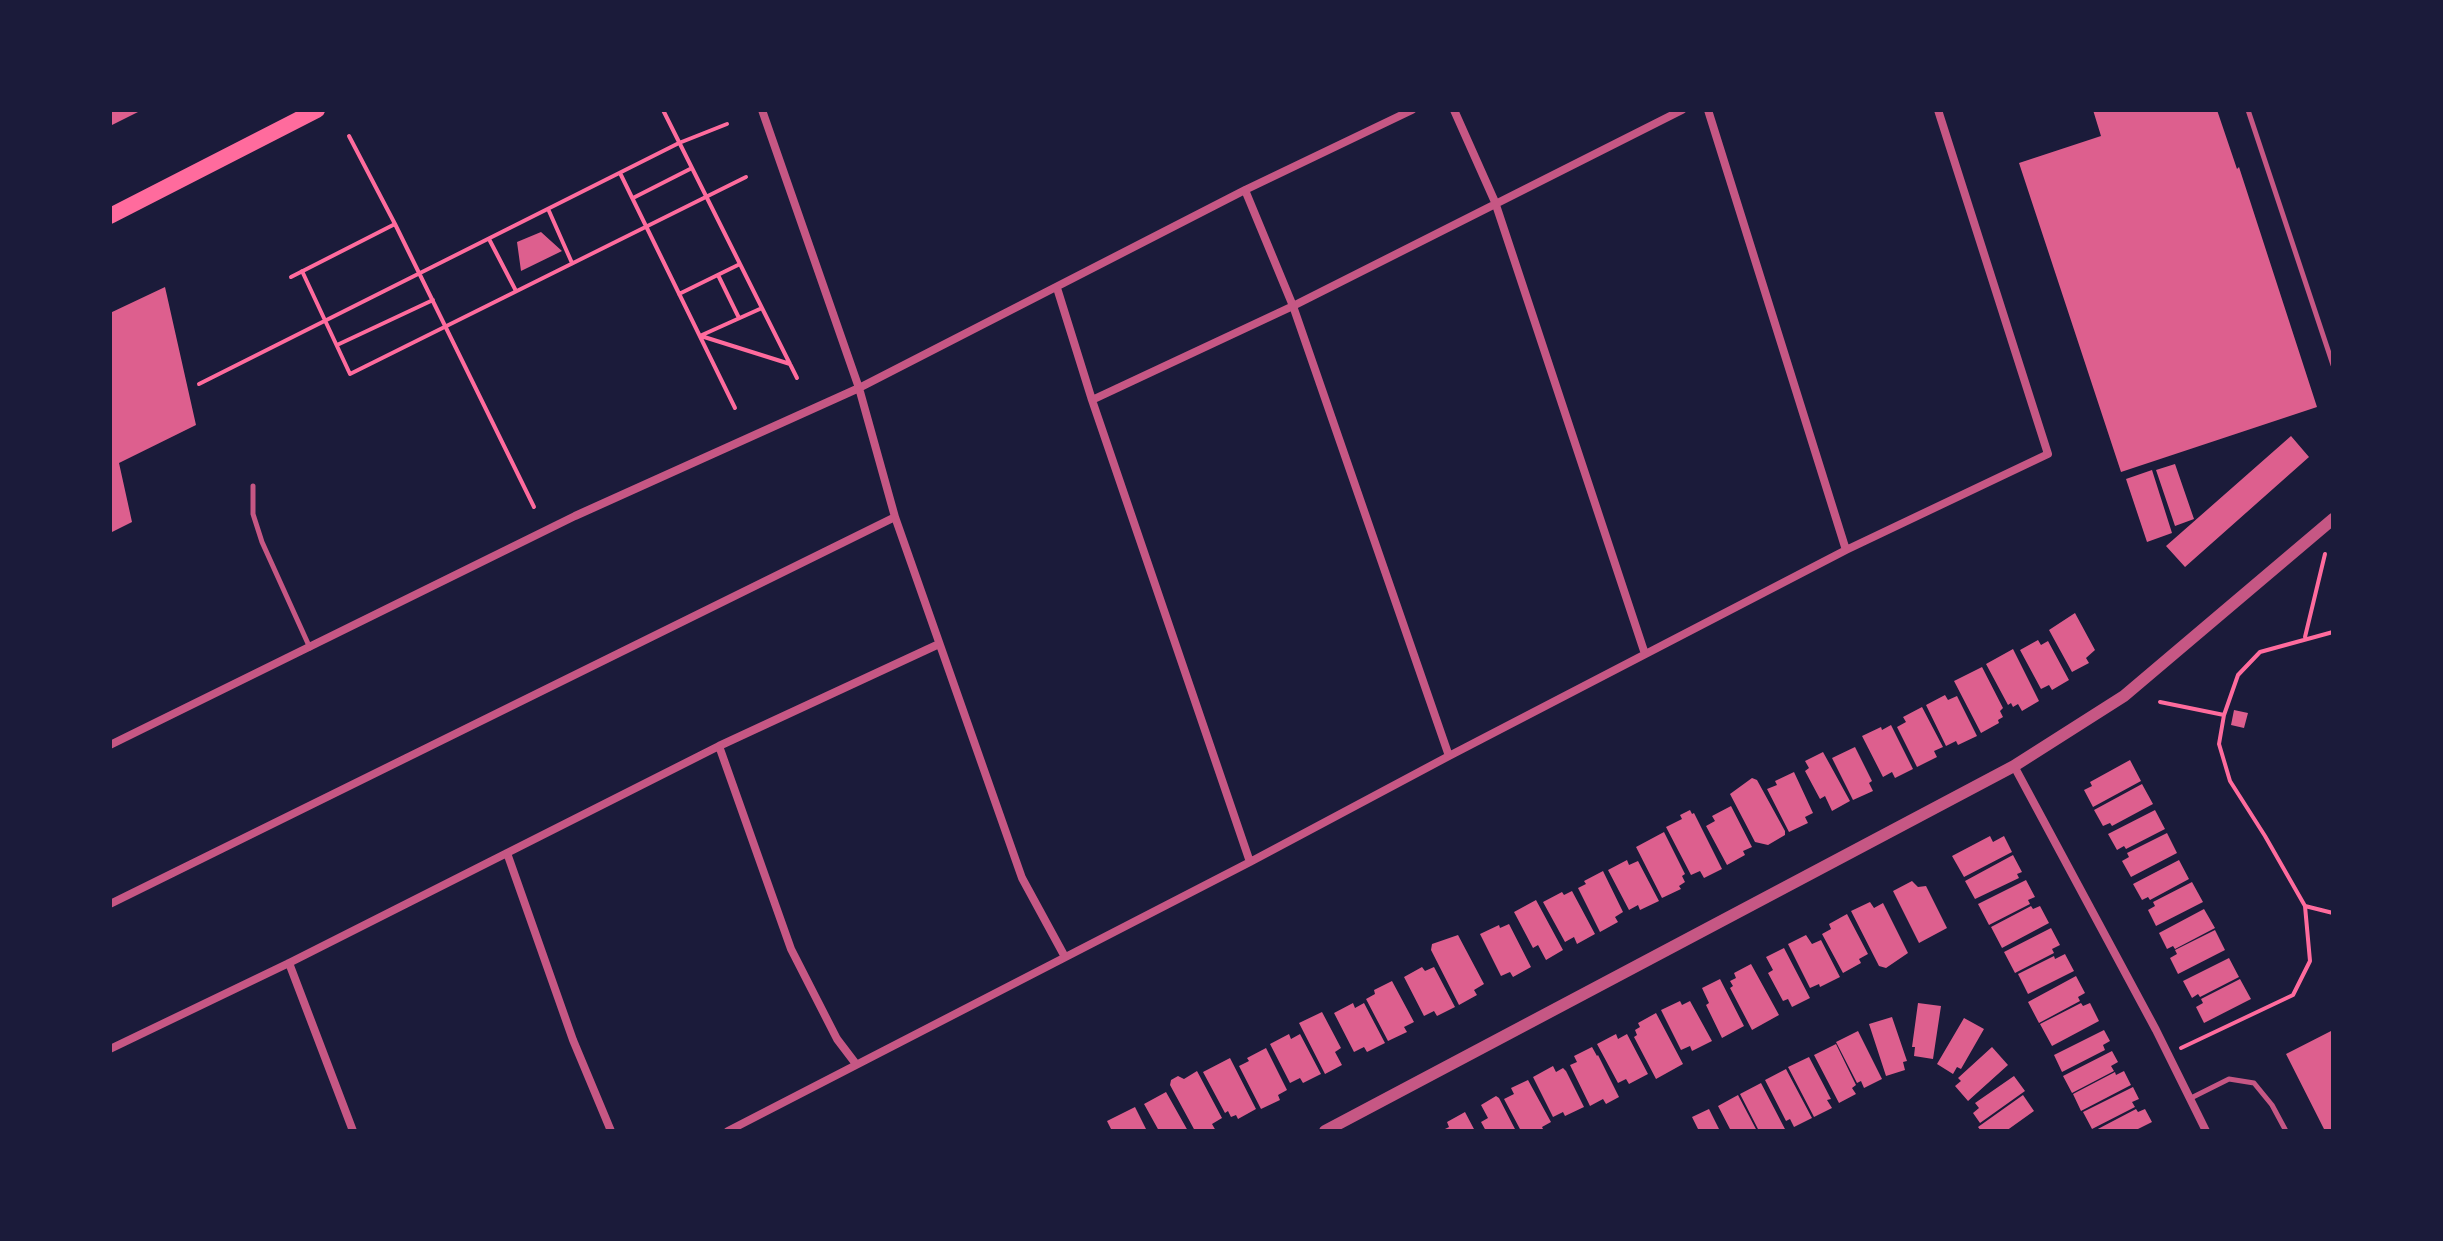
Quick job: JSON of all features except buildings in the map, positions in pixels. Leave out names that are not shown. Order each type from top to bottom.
[{"type":"main road","points":[[110,216],[317,110]]},
{"type":"street","points":[[762,110],[859,388],[895,517],[1022,878],[1065,957]]},
{"type":"street","points":[[110,745],[575,516],[859,388],[1245,190],[1412,110]]},
{"type":"street","points":[[1454,110],[1495,202],[1645,654]]},
{"type":"street","points":[[1092,400],[1293,306],[1682,110]]},
{"type":"street","points":[[1708,110],[1846,550]]},
{"type":"street","points":[[728,1131],[1846,550],[2048,454],[1938,110]]},
{"type":"street","points":[[1245,190],[1293,306],[1449,756]]},
{"type":"street","points":[[1057,288],[1092,400],[1250,862]]},
{"type":"street","points":[[110,904],[895,517]]},
{"type":"street","points":[[1325,1131],[2014,766],[2124,696],[2333,519]]},
{"type":"street","points":[[110,1049],[289,963],[719,746],[939,644]]},
{"type":"street","points":[[719,746],[791,949],[837,1039],[856,1064]]},
{"type":"street","points":[[2014,766],[2206,1131]]},
{"type":"street","points":[[507,853],[573,1040],[611,1131]]},
{"type":"street","points":[[289,963],[353,1131]]},
{"type":"lane","points":[[2248,110],[2333,365]]},
{"type":"lane","points":[[253,486],[253,514],[262,542],[310,648]]},
{"type":"lane","points":[[2190,1098],[2229,1079],[2254,1083],[2272,1105],[2286,1131]]},
{"type":"path","points":[[663,110],[797,378]]},
{"type":"path","points":[[199,384],[549,211],[679,143],[727,124]]},
{"type":"path","points":[[349,136],[420,273],[534,507]]},
{"type":"path","points":[[633,198],[692,168]]},
{"type":"path","points":[[620,173],[735,408]]},
{"type":"path","points":[[302,271],[350,374],[746,177]]},
{"type":"path","points":[[549,211],[572,264]]},
{"type":"path","points":[[291,277],[395,224]]},
{"type":"path","points":[[489,239],[516,291]]},
{"type":"path","points":[[679,294],[740,264]]},
{"type":"path","points":[[718,275],[739,318]]},
{"type":"path","points":[[337,345],[433,300]]},
{"type":"path","points":[[700,336],[762,308]]},
{"type":"path","points":[[700,336],[790,364]]},
{"type":"path","points":[[2305,638],[2325,554]]},
{"type":"path","points":[[2168,1054],[2293,995],[2310,961],[2305,906],[2230,781],[2219,744],[2224,715],[2238,675],[2260,652],[2333,632]]},
{"type":"path","points":[[2160,702],[2224,715]]},
{"type":"path","points":[[2305,906],[2333,913]]}]
